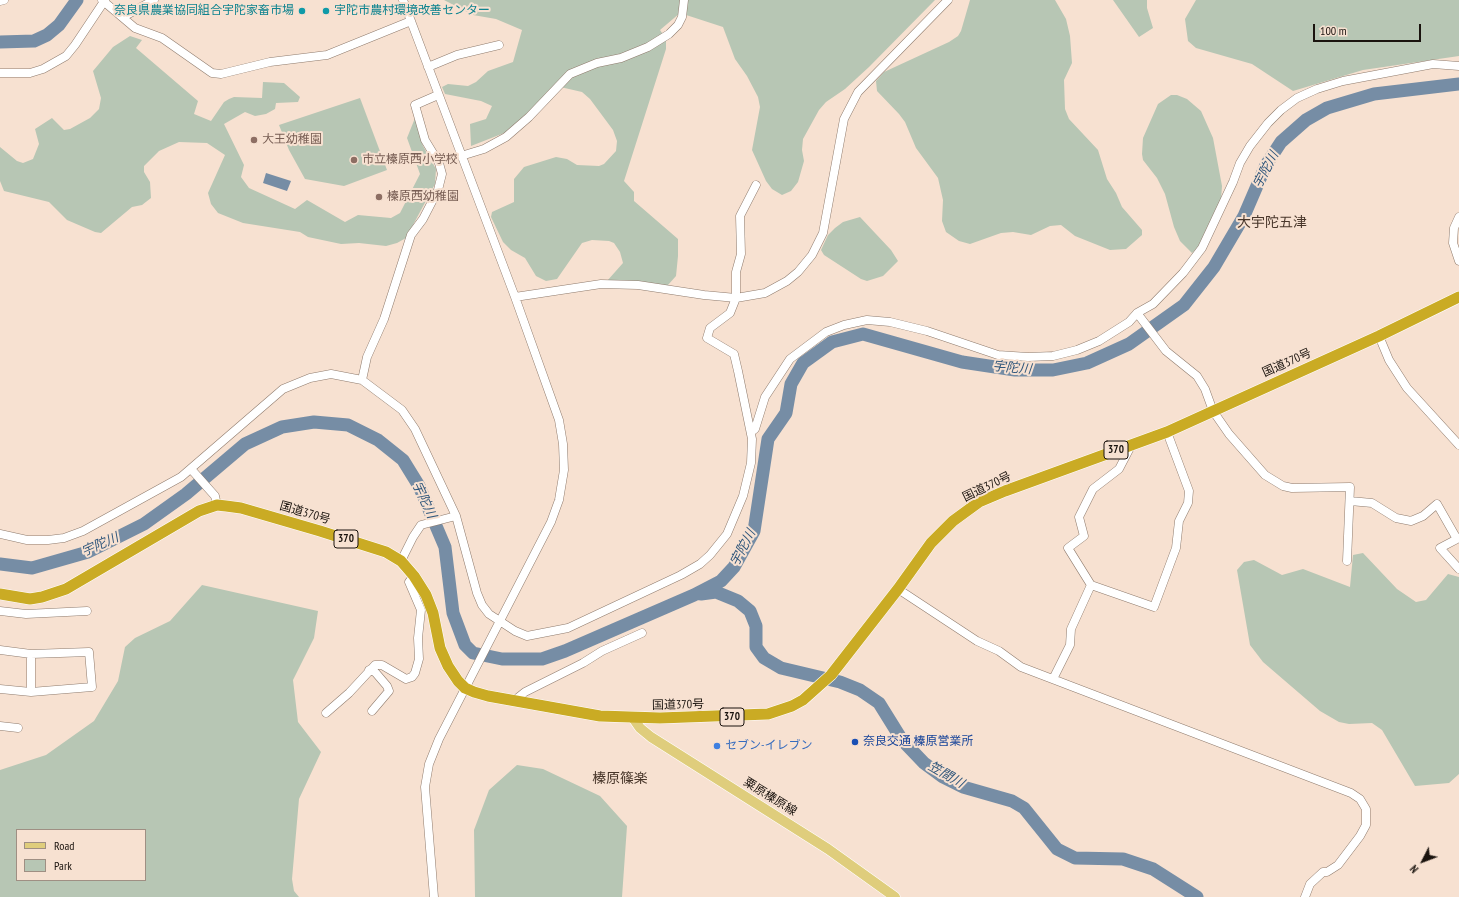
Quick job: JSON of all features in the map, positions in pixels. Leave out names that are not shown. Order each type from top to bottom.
[{"type":"highway","name":"国道370号","points":[[0,594],[30,599],[42,597],[66,589],[186,518],[208,507],[215,500],[386,552],[400,561],[414,576],[426,595],[433,613],[440,648],[448,666],[458,681],[465,688],[488,696],[600,716],[633,718],[726,717],[768,714],[792,706],[827,679],[939,534],[953,521],[980,502],[1005,491],[1166,432],[1379,336],[1459,297]]},
{"type":"main road","name":"粟原榛原線","points":[[633,718],[640,728],[651,737],[828,849],[895,897]]},
{"type":"street","points":[[0,1],[4,0]]},
{"type":"street","points":[[0,73],[30,72],[43,68],[66,56],[76,45],[104,0],[135,28],[162,38],[212,73],[221,74],[270,62],[327,55],[411,21]]},
{"type":"street","points":[[123,17],[154,0]]},
{"type":"street","points":[[403,0],[515,297],[559,420],[563,444],[564,470],[559,500],[551,522],[470,676],[439,739],[429,764],[425,787],[434,897]]},
{"type":"street","points":[[462,156],[484,149],[506,137],[529,117],[570,74],[597,63],[621,58],[648,47],[669,34],[678,25],[682,17],[684,0]]},
{"type":"street","points":[[515,297],[601,284],[638,285],[704,295],[736,298],[765,292],[781,284],[798,272],[812,255],[823,233],[844,119],[858,92],[948,0]]},
{"type":"street","points":[[428,67],[457,55],[499,45]]},
{"type":"street","points":[[751,432],[755,429],[765,397],[790,359],[826,332],[844,325],[867,320],[890,322],[927,331],[998,355],[1028,357],[1053,356],[1077,350],[1105,337],[1153,304],[1168,290],[1202,248],[1233,182],[1240,163],[1250,146],[1268,123],[1281,110],[1304,95],[1343,81],[1433,64],[1459,66]]},
{"type":"street","points":[[362,380],[367,357],[384,319],[411,234],[423,219],[438,190],[442,174],[439,163],[425,140],[415,105],[438,95]]},
{"type":"street","points":[[0,534],[27,540],[48,540],[64,538],[84,531],[168,486],[192,470],[240,427],[264,403],[283,389],[310,378],[331,374],[362,380],[402,410],[415,429],[453,516],[482,605],[498,624],[527,636],[568,628],[681,575],[700,564],[710,555],[727,534],[743,496],[751,463],[752,439],[734,354],[707,338],[710,328],[730,313],[736,298],[736,272],[741,254],[740,216],[756,185]]},
{"type":"street","points":[[1459,217],[1454,228],[1453,243],[1459,261]]},
{"type":"street","points":[[1137,314],[1166,351],[1197,376],[1205,389],[1213,411],[1229,434],[1265,474],[1283,486],[1292,488],[1350,487],[1347,561]]},
{"type":"street","points":[[1379,336],[1389,360],[1407,388],[1459,445]]},
{"type":"street","points":[[1132,444],[1119,469],[1094,489],[1079,517],[1084,536],[1068,548],[1091,585],[1154,607],[1176,548],[1179,521],[1188,503],[1189,491],[1166,432]]},
{"type":"street","points":[[192,470],[215,500]]},
{"type":"street","points":[[1350,501],[1372,503],[1396,518],[1411,521],[1422,516],[1437,504],[1458,538],[1440,548],[1459,569]]},
{"type":"street","points":[[400,561],[421,525],[453,516]]},
{"type":"street","points":[[326,713],[349,693],[375,665],[382,665],[406,679],[412,677],[417,670],[419,659],[418,638],[421,610],[409,582],[414,576]]},
{"type":"street","points":[[1054,679],[1070,645],[1071,629],[1091,585]]},
{"type":"street","points":[[898,589],[977,641],[999,651],[1021,667],[1351,793],[1360,799],[1366,809],[1366,825],[1360,836],[1338,865],[1327,872],[1323,872],[1310,884],[1305,897]]},
{"type":"street","points":[[0,611],[26,614],[87,611]]},
{"type":"street","points":[[515,700],[525,692],[583,663],[602,651],[642,633]]},
{"type":"street","points":[[0,650],[31,654],[89,652],[92,687],[31,692],[0,689]]},
{"type":"street","points":[[31,654],[31,692]]},
{"type":"street","points":[[369,670],[375,672],[387,686],[389,691],[372,711]]},
{"type":"street","points":[[0,726],[18,728]]},
{"type":"green space","points":[[444,0],[935,0],[869,67],[845,89],[826,102],[819,110],[803,139],[802,150],[804,161],[798,182],[791,191],[782,195],[772,189],[766,181],[752,150],[760,107],[758,97],[747,76],[735,59],[723,27],[680,13],[660,30],[666,39],[666,49],[624,181],[634,192],[634,201],[678,239],[676,276],[668,285],[663,286],[607,281],[623,263],[620,252],[614,243],[609,241],[592,240],[582,243],[557,279],[546,281],[536,276],[525,258],[511,250],[503,242],[491,217],[492,212],[514,202],[514,179],[524,167],[556,157],[567,159],[577,165],[599,166],[604,164],[616,151],[617,141],[613,130],[590,99],[582,92],[556,86],[547,92],[522,126],[471,146],[470,124],[486,119],[492,106],[481,101],[445,94],[442,87],[448,84],[468,86],[476,82],[488,71],[513,62],[522,30],[496,19],[473,15]]},
{"type":"green space","points":[[970,0],[1055,0],[1066,19],[1070,36],[1072,63],[1064,80],[1065,109],[1069,119],[1098,150],[1107,179],[1116,193],[1122,207],[1142,230],[1142,235],[1126,249],[1110,250],[1075,236],[1061,225],[1050,226],[1031,235],[1013,232],[1001,233],[970,244],[959,241],[946,232],[942,221],[943,200],[938,178],[916,148],[905,122],[877,91],[876,81],[884,72],[949,42],[958,36],[961,31]]},
{"type":"green space","points":[[1113,0],[1147,0],[1147,8],[1153,28],[1139,37]]},
{"type":"green space","points":[[1196,0],[1459,0],[1459,56],[1363,70],[1293,91],[1252,64],[1196,48],[1188,41],[1185,19]]},
{"type":"green space","points":[[130,36],[142,40],[136,48],[198,101],[194,114],[211,121],[224,102],[229,99],[234,97],[262,98],[263,82],[284,83],[300,97],[298,102],[276,103],[275,109],[266,114],[255,116],[245,112],[224,124],[244,165],[241,177],[249,188],[295,209],[307,200],[345,222],[358,215],[391,218],[400,213],[420,174],[407,138],[415,118],[423,146],[436,169],[435,184],[406,238],[397,243],[386,246],[359,243],[341,244],[308,237],[300,232],[243,223],[218,213],[211,204],[208,193],[225,155],[207,143],[179,142],[159,151],[144,166],[144,172],[150,182],[151,198],[142,205],[132,207],[101,233],[95,232],[67,220],[49,202],[4,191],[0,181],[0,147],[17,161],[23,163],[33,159],[39,144],[35,129],[52,118],[64,130],[70,129],[90,118],[99,109],[101,98],[93,71],[113,47]]},
{"type":"green space","points":[[1171,95],[1177,95],[1187,99],[1201,111],[1213,138],[1222,186],[1221,200],[1199,247],[1192,253],[1180,241],[1174,227],[1165,194],[1157,178],[1143,160],[1142,154],[1143,138],[1158,104]]},
{"type":"green space","points":[[360,98],[387,170],[344,186],[305,179],[289,150],[279,125]]},
{"type":"green space","points":[[860,217],[891,250],[898,261],[883,276],[867,281],[861,279],[824,255],[821,250],[828,235],[835,228],[843,222]]},
{"type":"green space","points":[[1363,553],[1397,589],[1416,602],[1426,600],[1448,574],[1459,577],[1459,774],[1449,783],[1415,786],[1382,730],[1372,723],[1349,724],[1339,722],[1320,711],[1263,662],[1250,645],[1237,570],[1244,562],[1254,560],[1282,575],[1303,569],[1350,587],[1353,555]]},
{"type":"green space","points":[[202,585],[318,611],[314,638],[293,680],[298,722],[321,752],[299,799],[292,879],[294,891],[299,897],[0,897],[0,770],[46,755],[94,721],[118,681],[125,647],[135,638],[170,621]]},
{"type":"green space","points":[[517,765],[543,769],[600,796],[627,826],[622,897],[475,897],[474,830],[489,790]]},
{"type":"water","points":[[266,173],[291,181],[287,191],[263,183]]},
{"type":"waterway","points":[[0,42],[34,41],[47,35],[59,25],[77,0]]},
{"type":"waterway","name":"宇陀川","points":[[0,564],[32,568],[88,552],[144,524],[186,494],[245,444],[282,427],[314,422],[348,425],[378,440],[403,460],[419,486],[445,547],[453,613],[465,645],[473,653],[502,659],[542,659],[565,651],[694,595],[721,581],[734,567],[754,531],[768,439],[786,413],[791,384],[803,363],[832,342],[863,334],[962,362],[1015,370],[1053,370],[1087,363],[1129,344],[1184,305],[1214,267],[1244,216],[1266,165],[1281,142],[1306,120],[1327,108],[1374,94],[1459,84]]},
{"type":"waterway","name":"笠間川","points":[[701,594],[716,592],[738,601],[750,611],[756,626],[756,647],[764,658],[781,668],[840,682],[860,690],[879,703],[902,740],[924,763],[943,777],[963,787],[1012,801],[1024,808],[1057,849],[1075,858],[1123,859],[1153,869],[1197,897]]},
{"type":"place","name":"奈良県農業協同組合宇陀家畜市場","points":[[302,11]]},
{"type":"place","name":"宇陀市農村環境改善センター","points":[[326,11]]},
{"type":"place","name":"大王幼稚園","points":[[254,140]]},
{"type":"place","name":"市立榛原西小学校","points":[[354,160]]},
{"type":"place","name":"榛原西幼稚園","points":[[379,197]]},
{"type":"place","name":"奈良交通 榛原営業所","points":[[855,742]]},
{"type":"place","name":"セブン-イレブン","points":[[717,746]]},
{"type":"district","name":"大宇陀五津","points":[[1272,223]]},
{"type":"district","name":"榛原篠楽","points":[[620,779]]}]
